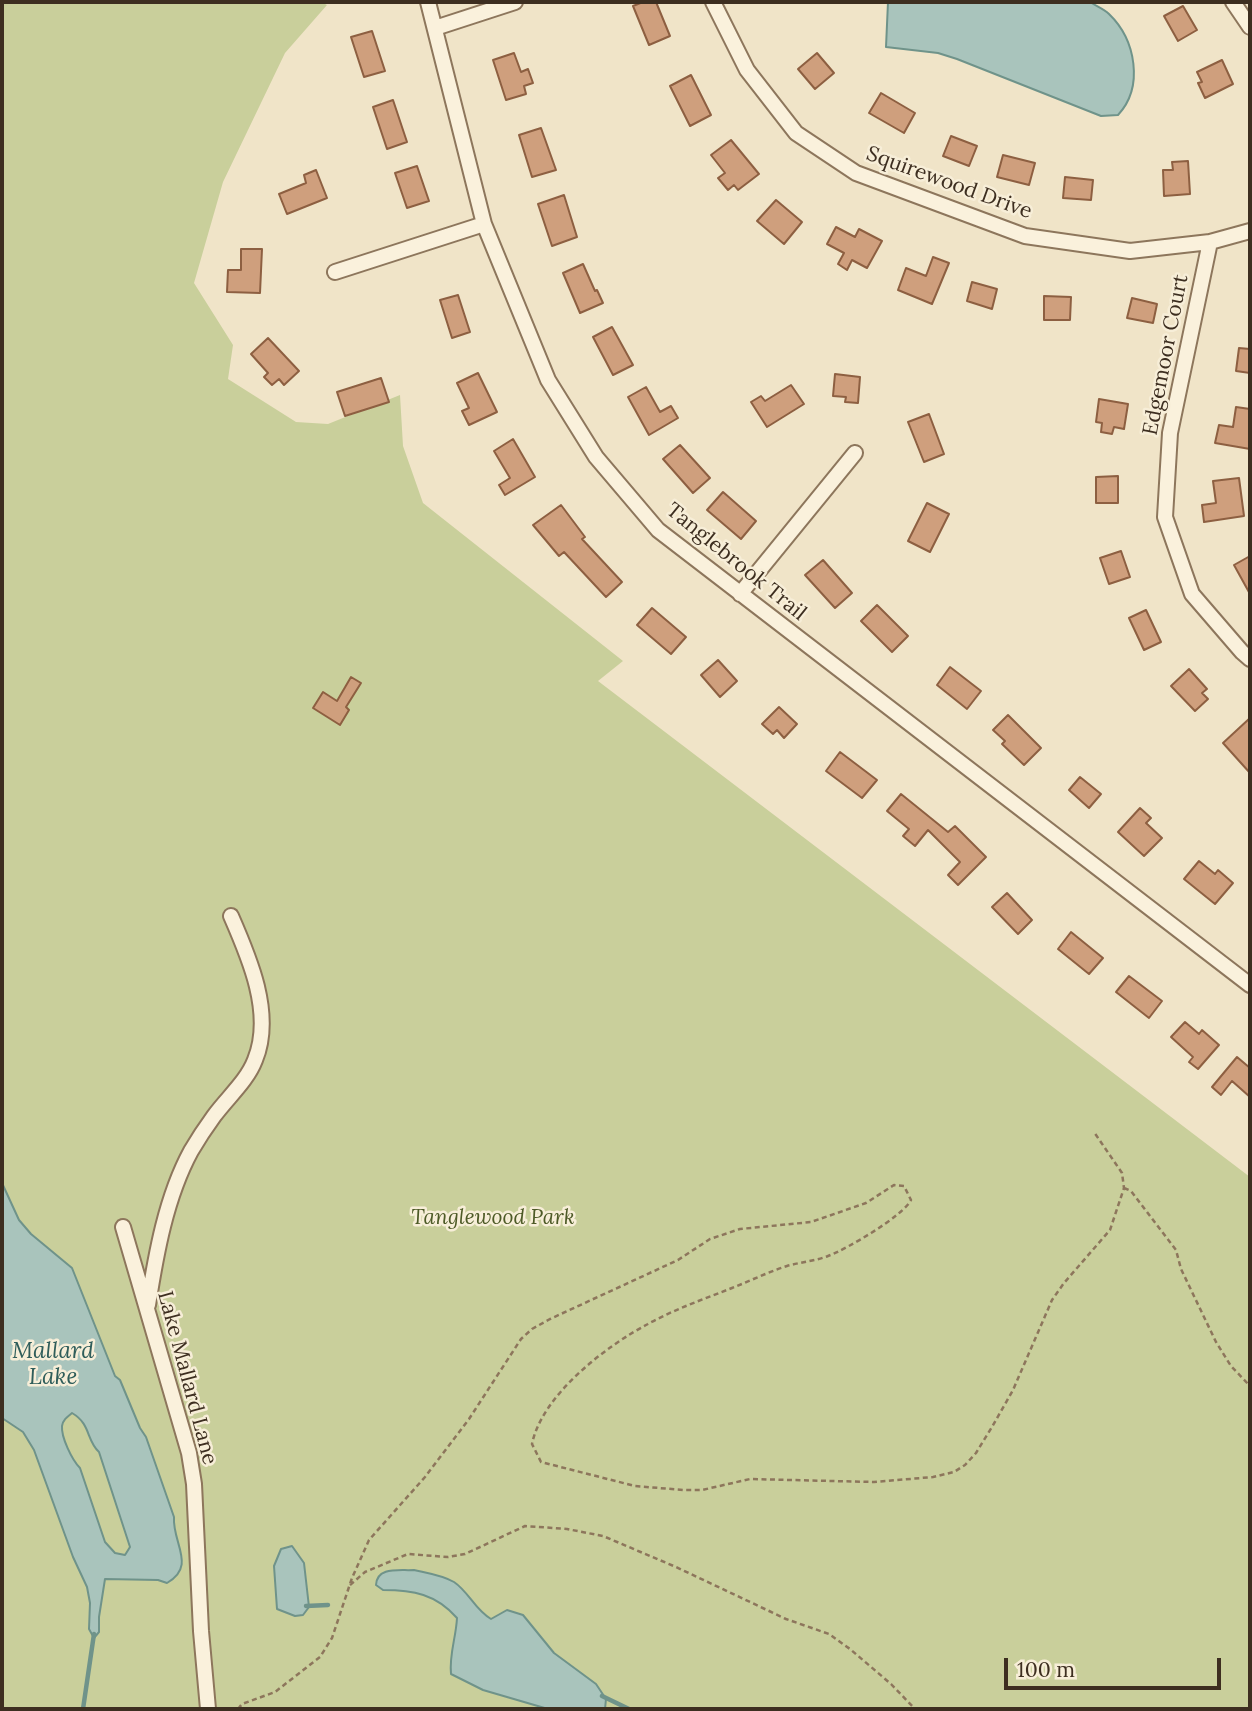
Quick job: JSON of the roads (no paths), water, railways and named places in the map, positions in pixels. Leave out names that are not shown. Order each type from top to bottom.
[{"type":"street","name":"Tanglebrook Trail","points":[[428,2],[484,224],[548,380],[596,457],[658,530],[1250,985]]},
{"type":"street","points":[[435,28],[515,2]]},
{"type":"street","name":"Squirewood Drive","points":[[713,2],[747,71],[796,133],[856,173],[1025,236],[1130,251],[1210,242],[1250,231]]},
{"type":"street","points":[[1233,2],[1250,27]]},
{"type":"street","points":[[335,272],[484,224]]},
{"type":"street","name":"Edgemoor Court","points":[[1210,242],[1170,433],[1165,517],[1192,594],[1250,659]]},
{"type":"street","points":[[740,594],[855,453]]},
{"type":"street","points":[[147,1306],[167,1216],[184,1166],[214,1115],[242,1081],[256,1059],[258,1050],[261,1017],[256,982],[231,916]]},
{"type":"street","name":"Lake Mallard Lane","points":[[123,1227],[189,1454],[194,1484],[201,1631],[208,1709]]},
{"type":"water","points":[[888,2],[1090,2],[1109,14],[1131,50],[1134,78],[1126,104],[1118,115],[1101,116],[957,59],[938,53],[886,47]]},
{"type":"water","name":"Mallard Lake","points":[[2,1183],[19,1220],[31,1234],[72,1268],[115,1376],[120,1380],[146,1437],[174,1517],[182,1562],[176,1576],[167,1583],[158,1580],[105,1579],[99,1632],[94,1638],[89,1629],[90,1603],[87,1587],[73,1557],[34,1450],[23,1432],[2,1418]],"holes":[[[72,1413],[78,1417],[99,1452],[130,1547],[125,1555],[115,1553],[105,1542],[80,1468],[65,1442],[63,1422]]]},
{"type":"water","points":[[292,1546],[304,1563],[309,1607],[303,1615],[295,1616],[277,1609],[274,1566],[281,1549]]},
{"type":"water","points":[[414,1570],[454,1582],[491,1619],[507,1610],[523,1615],[554,1653],[596,1684],[606,1699],[605,1709],[548,1709],[483,1690],[451,1674],[457,1618],[441,1604],[423,1595],[383,1590],[376,1585],[377,1579],[385,1572]]},
{"type":"waterway","points":[[306,1606],[328,1605]]},
{"type":"waterway","points":[[83,1709],[94,1634]]},
{"type":"waterway","points":[[602,1696],[629,1709]]},
{"type":"park label","name":"Tanglewood Park","points":[[493,1218]]}]
